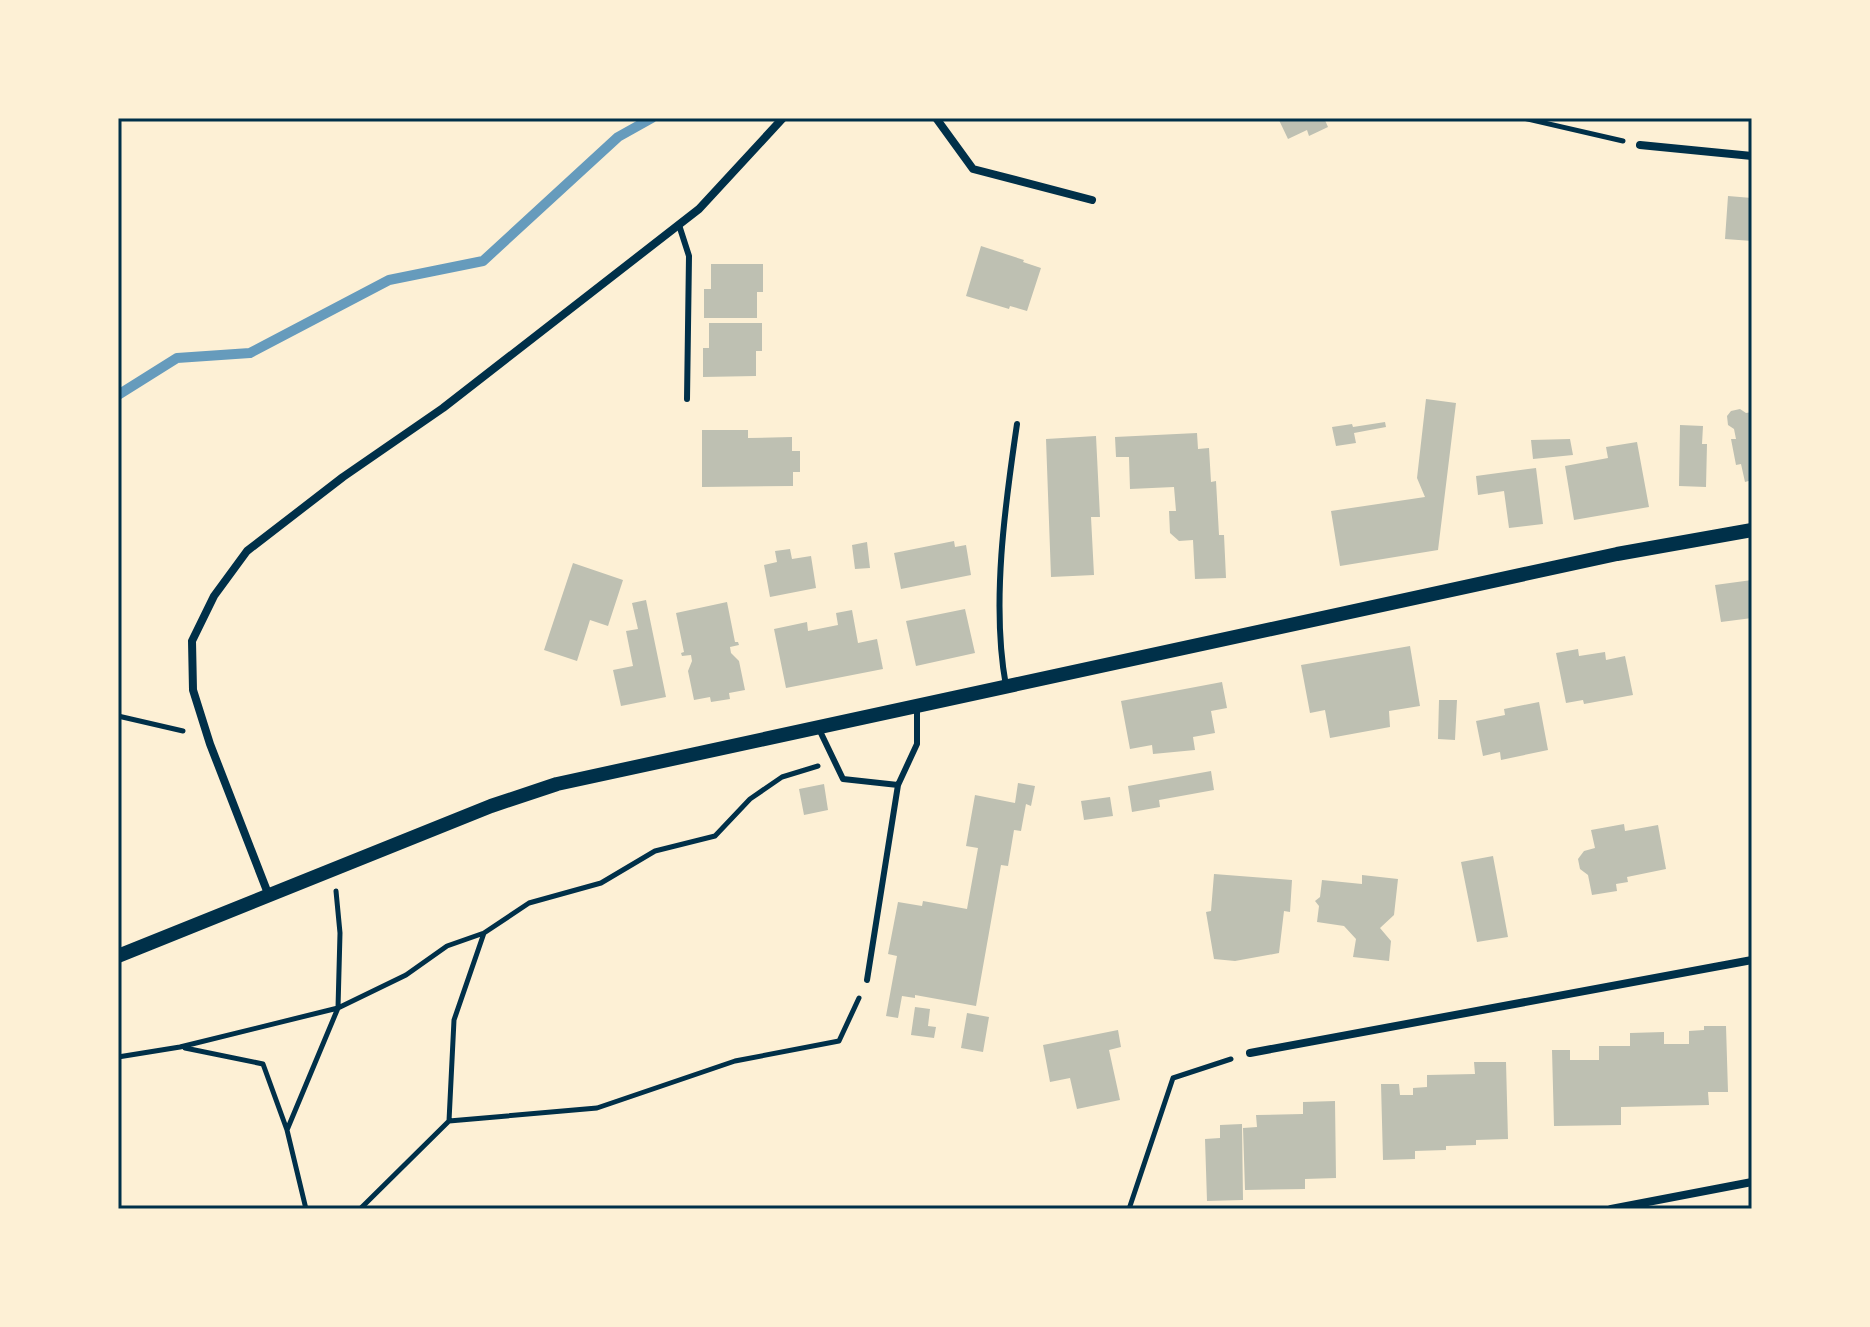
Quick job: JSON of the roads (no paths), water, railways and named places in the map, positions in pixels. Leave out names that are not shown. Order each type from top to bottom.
[{"type":"street","points":[[269,896],[210,744],[193,690],[192,641],[214,596],[247,551],[343,477],[443,408],[699,209],[783,118]]},
{"type":"street","points":[[936,118],[973,169],[1092,200]]},
{"type":"street","points":[[1640,145],[1752,156]]},
{"type":"street","points":[[118,956],[531,791],[582,777],[1617,554],[1752,530]]},
{"type":"street","points":[[1250,1053],[1752,960]]},
{"type":"street","points":[[1611,1209],[1752,1182]]},
{"type":"lane","points":[[679,225],[689,256],[687,399]]},
{"type":"lane","points":[[1006,686],[1000,651],[1004,511],[1017,424]]},
{"type":"lane","points":[[867,980],[898,785],[917,744],[917,705]]},
{"type":"lane","points":[[818,727],[843,779],[898,785]]},
{"type":"waterway","points":[[118,395],[177,358],[250,353],[389,280],[483,261],[618,137],[652,118]]}]
